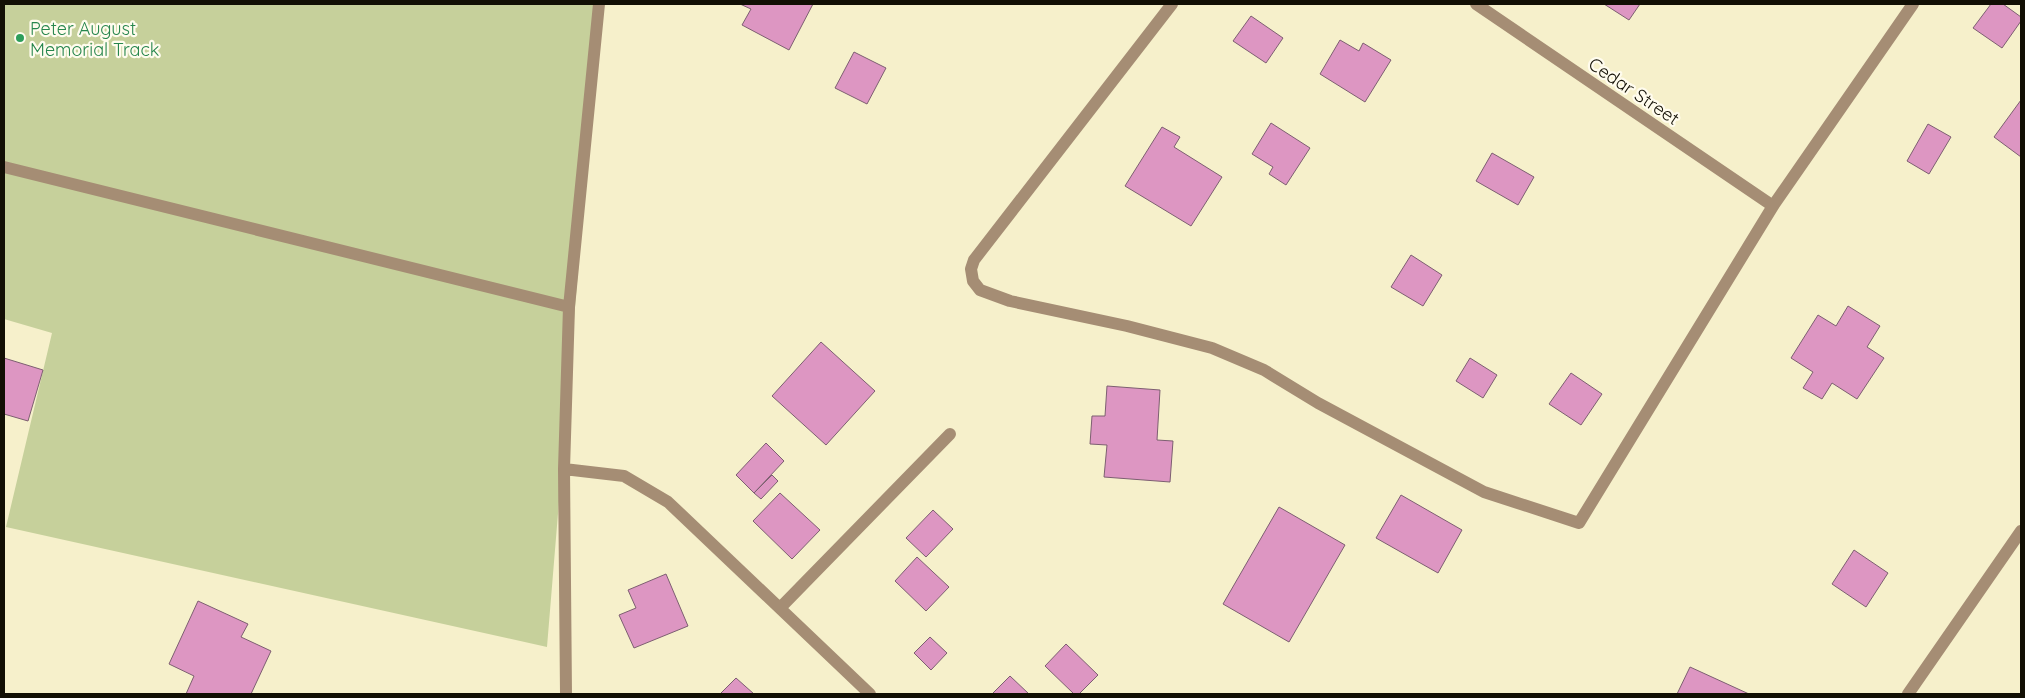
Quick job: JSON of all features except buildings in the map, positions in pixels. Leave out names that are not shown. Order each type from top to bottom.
[{"type":"street","points":[[566,694],[564,469],[570,307],[599,4]]},
{"type":"street","points":[[1172,4],[974,260],[971,269],[973,281],[980,290],[1010,301],[1126,326],[1212,348],[1264,370],[1318,403],[1484,492],[1579,523],[1773,206],[1913,4]]},
{"type":"street","name":"Cedar Street","points":[[1476,4],[1773,206]]},
{"type":"street","points":[[4,167],[570,307]]},
{"type":"street","points":[[780,608],[950,434]]},
{"type":"street","points":[[564,469],[624,476],[668,502],[870,694]]},
{"type":"street","points":[[1908,694],[2021,531]]},
{"type":"green space","points":[[4,4],[600,4],[547,647],[6,527],[52,333],[4,319]]},
{"type":"place","name":"Peter August Memorial Track","points":[[20,38]]}]
